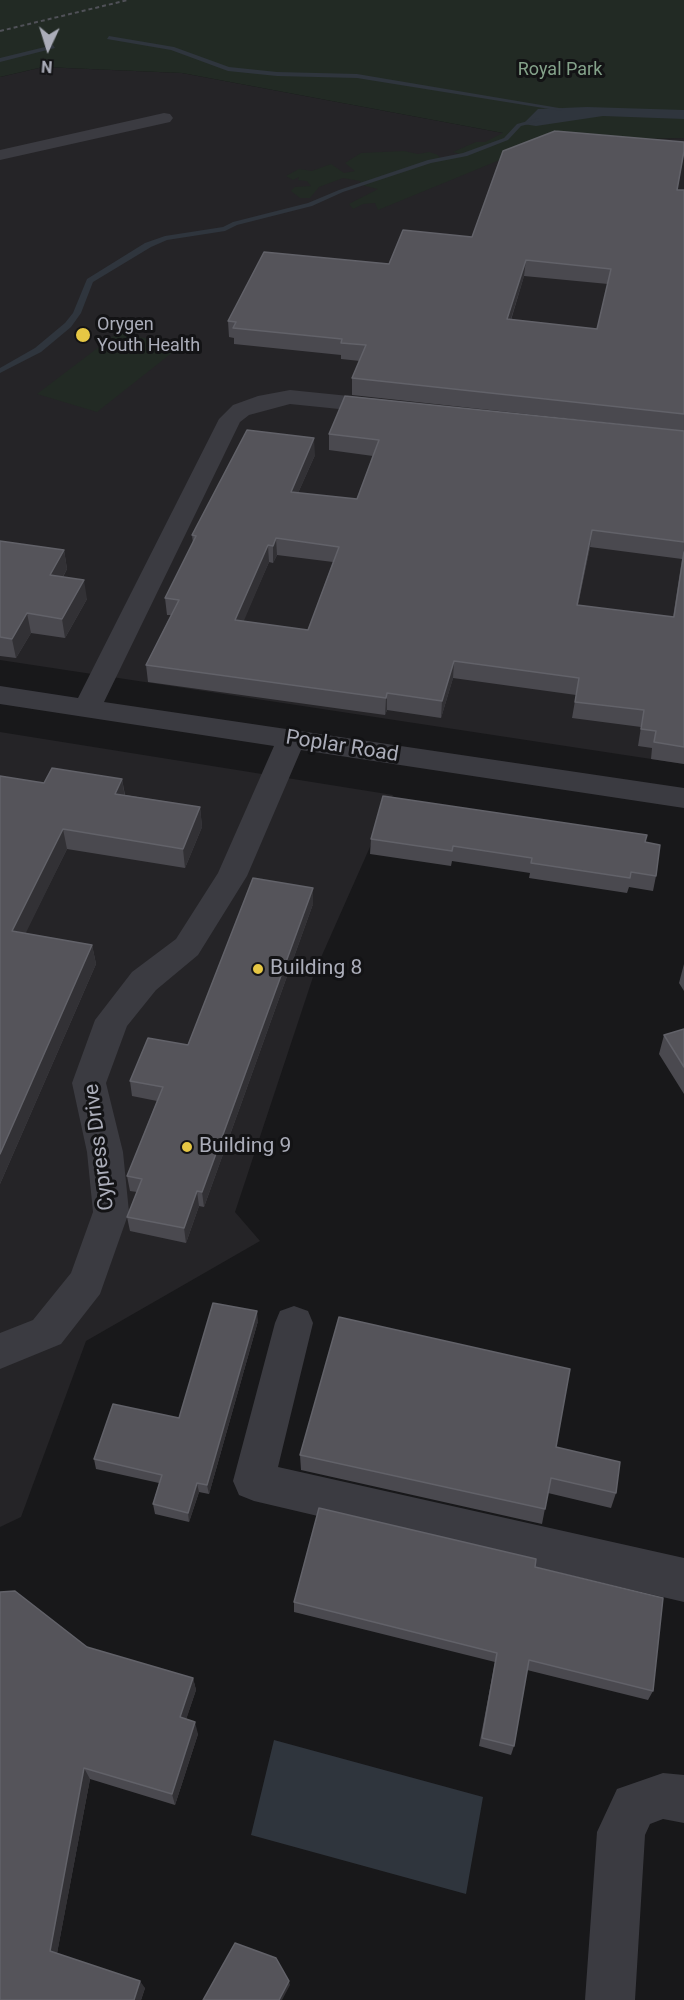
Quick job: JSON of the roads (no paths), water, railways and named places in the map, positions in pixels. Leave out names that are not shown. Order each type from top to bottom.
[{"type":"street","points":[[0,155],[164,118]]},
{"type":"street","points":[[87,708],[230,419],[241,410],[266,401],[290,397],[406,409]]},
{"type":"street","name":"Poplar Road","points":[[0,695],[684,798]]},
{"type":"street","name":"Cypress Drive","points":[[0,1351],[47,1332],[87,1282],[111,1212],[105,1152],[88,1083],[112,1020],[144,981],[187,946],[232,876],[291,739]]},
{"type":"street","points":[[294,1323],[254,1481],[684,1580]]},
{"type":"street","points":[[610,2000],[621,1832],[634,1806],[663,1796],[684,1799]]},
{"type":"waterway","points":[[109,38],[172,48],[228,69],[277,74],[357,76],[562,109]]},
{"type":"waterway","points":[[0,60],[53,47]]},
{"type":"waterway","points":[[0,371],[38,350],[68,325],[77,313],[90,281],[148,245],[165,238],[225,229],[235,223],[310,205],[341,191],[430,161],[465,155],[506,139],[519,125],[539,120]]},
{"type":"railway","points":[[0,31],[128,0]]},
{"type":"place","name":"Orygen Youth Health","points":[[83,335]]},
{"type":"place","name":"Building 8","points":[[258,969]]},
{"type":"place","name":"Building 9","points":[[187,1147]]},
{"type":"park label","name":"Royal Park","points":[[560,70]]}]
